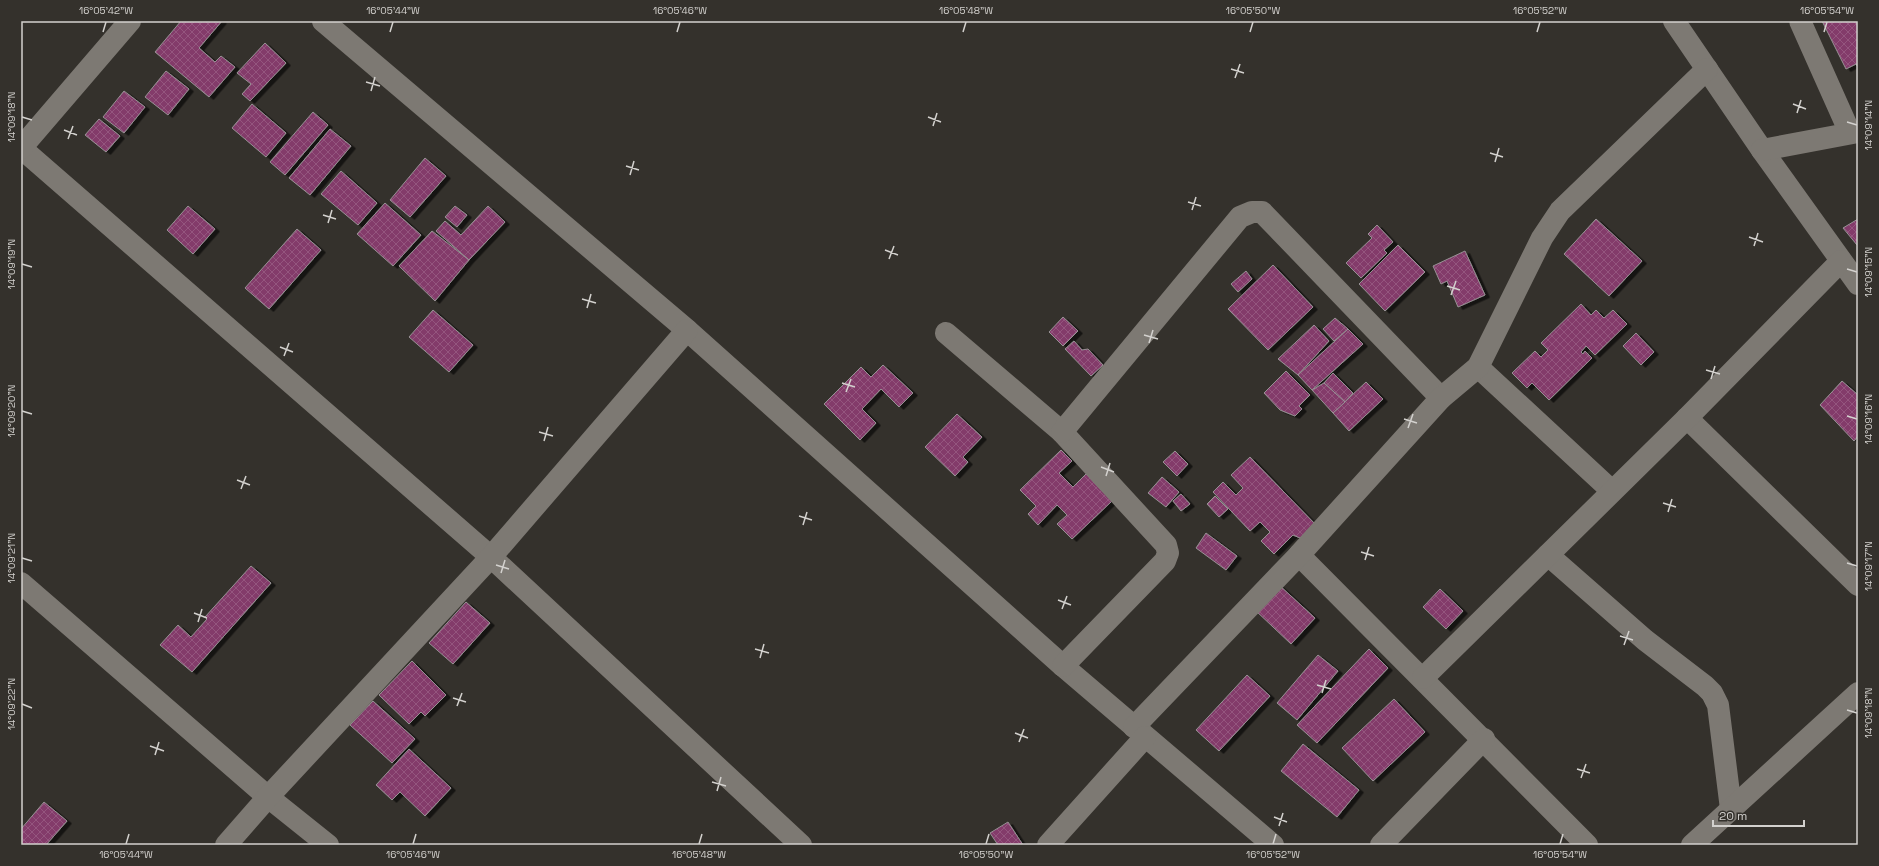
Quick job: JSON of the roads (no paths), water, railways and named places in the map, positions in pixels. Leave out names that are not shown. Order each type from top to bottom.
[{"type":"street","points":[[130,21],[21,148],[491,557],[801,845]]},
{"type":"street","points":[[323,21],[687,330],[1063,666],[1272,845]]},
{"type":"street","points":[[1762,150],[1854,133],[1800,21]]},
{"type":"street","points":[[1681,22],[1707,68],[1762,150],[1858,284]]},
{"type":"street","points":[[1048,845],[1140,732],[1441,398],[1478,366],[1542,238],[1560,211],[1707,68]]},
{"type":"street","points":[[1062,432],[1240,217],[1252,212],[1262,212],[1441,398]]},
{"type":"street","points":[[1423,678],[1612,490],[1687,418],[1841,261]]},
{"type":"street","points":[[226,845],[268,797],[491,557],[687,330]]},
{"type":"street","points":[[946,333],[1062,432],[1166,544],[1168,553],[1165,561],[1063,666]]},
{"type":"street","points":[[1478,366],[1612,490]]},
{"type":"street","points":[[1687,418],[1858,585]]},
{"type":"street","points":[[1299,555],[1484,739],[1587,845]]},
{"type":"street","points":[[1548,555],[1645,640],[1712,693],[1718,705],[1731,810]]},
{"type":"street","points":[[23,590],[268,797],[328,845]]},
{"type":"street","points":[[1692,845],[1858,693]]},
{"type":"street","points":[[1381,845],[1484,739]]}]
